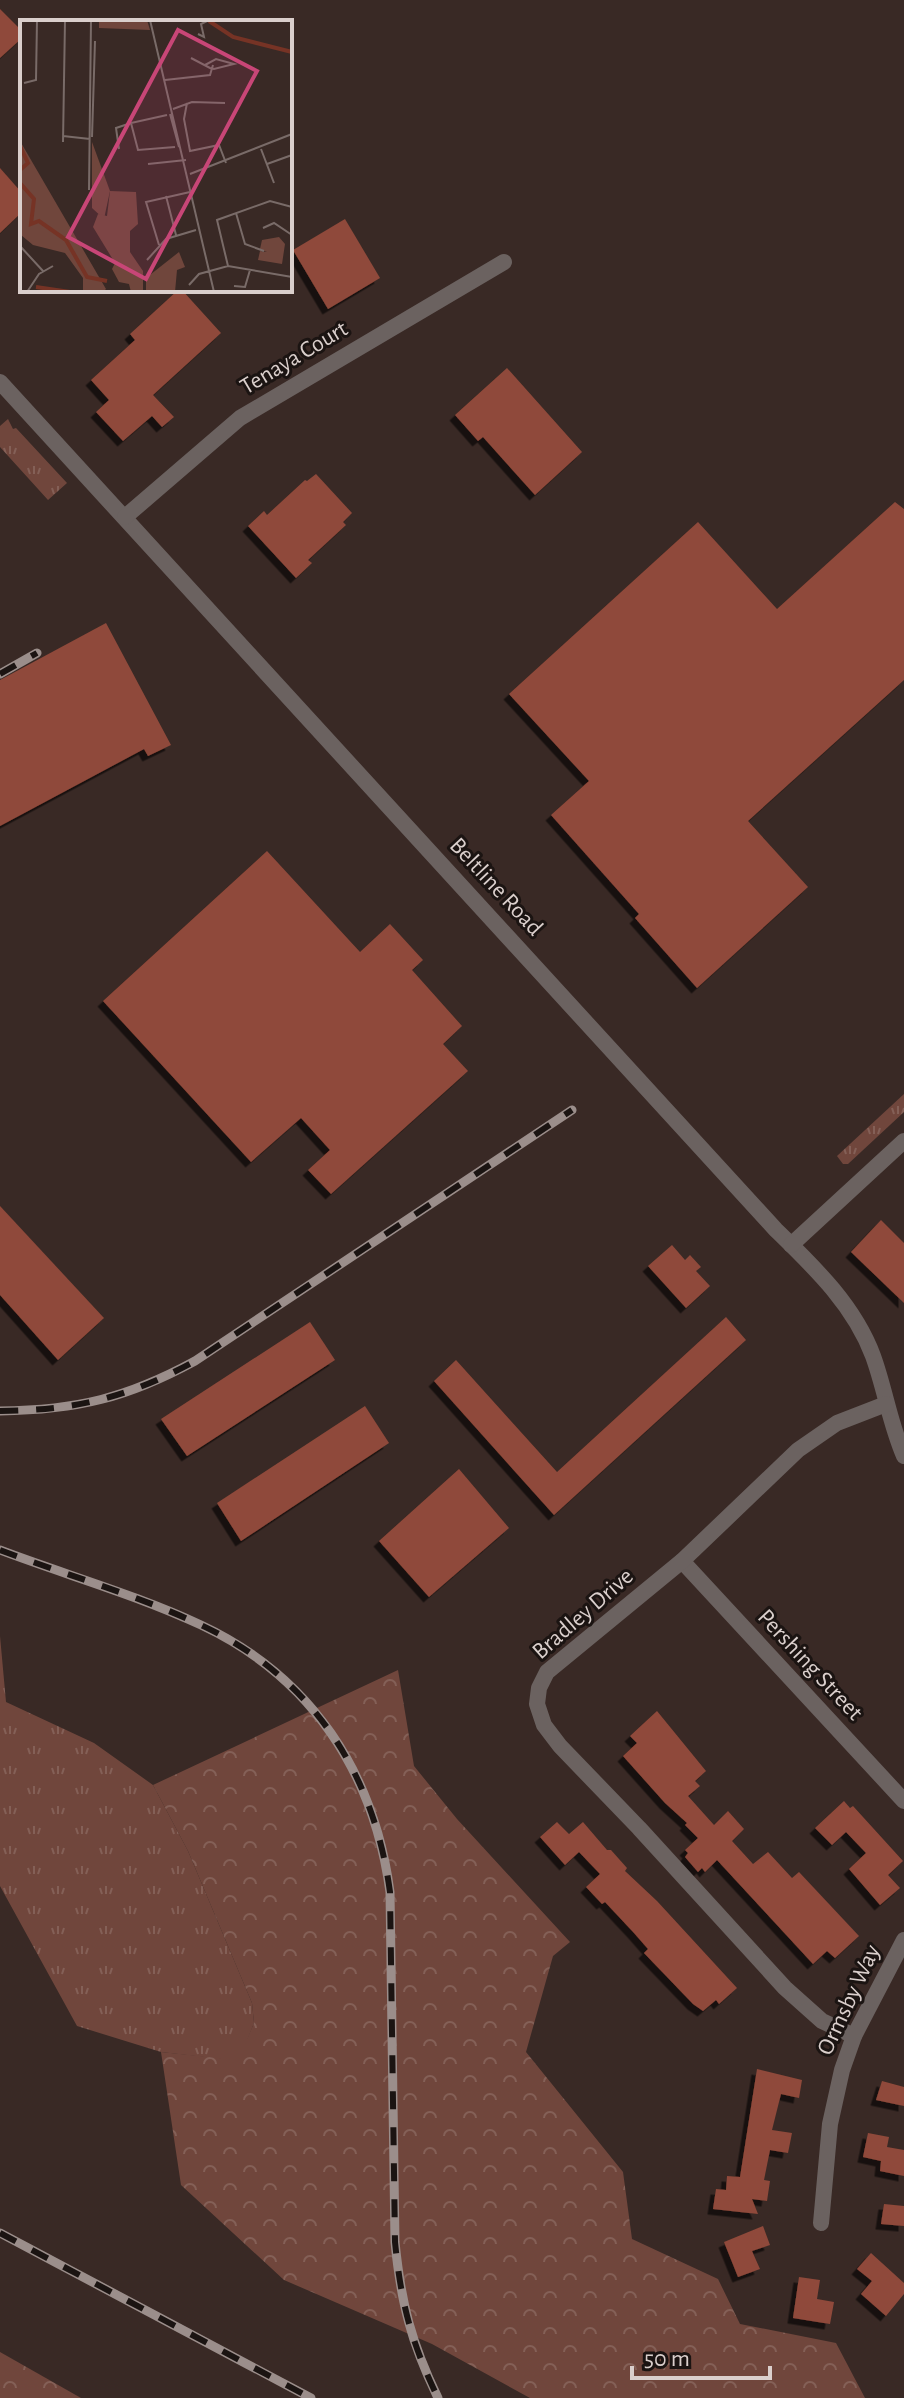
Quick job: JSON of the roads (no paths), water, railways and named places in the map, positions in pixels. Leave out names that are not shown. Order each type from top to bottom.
[{"type":"street","name":"Tenaya Court","points":[[125,517],[240,418],[504,262]]},
{"type":"street","name":"Beltline Road","points":[[0,382],[841,1298],[872,1354],[904,1456]]},
{"type":"street","points":[[791,1245],[904,1141]]},
{"type":"street","name":"Bradley Drive","points":[[854,2036],[822,2021],[785,1988],[560,1746],[544,1725],[537,1704],[539,1688],[547,1672],[682,1561],[798,1450],[823,1431],[886,1404]]},
{"type":"street","name":"Pershing Street","points":[[682,1561],[904,1801]]},
{"type":"street","name":"Ormsby Way","points":[[821,2223],[830,2124],[842,2070],[854,2036],[904,1940]]},
{"type":"railway","points":[[0,674],[37,653]]},
{"type":"railway","points":[[0,1411],[53,1408],[101,1400],[147,1384],[195,1361],[572,1110]]},
{"type":"railway","points":[[0,1550],[152,1604],[201,1625],[240,1647],[275,1672],[305,1701],[331,1733],[352,1769],[369,1807],[382,1848],[390,1892],[397,2264],[414,2340],[438,2398]]},
{"type":"railway","points":[[0,2233],[311,2398]]}]
